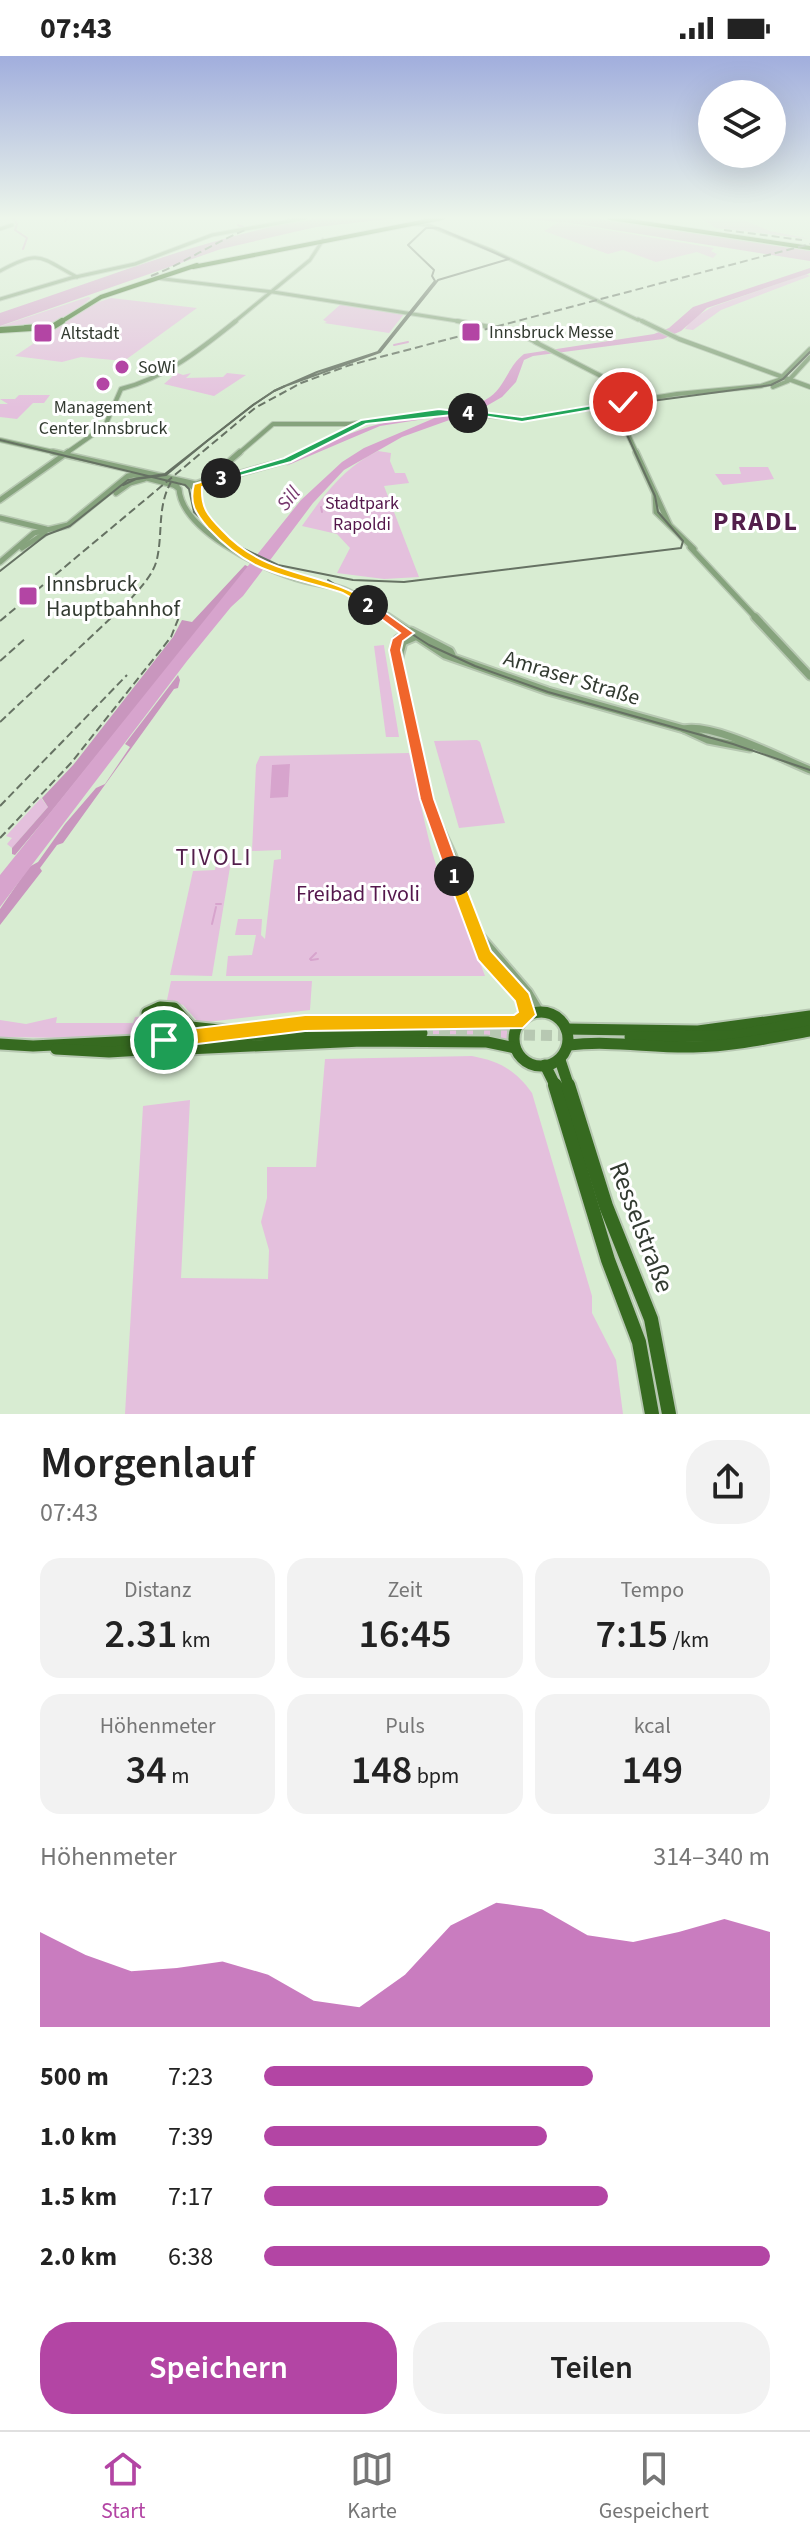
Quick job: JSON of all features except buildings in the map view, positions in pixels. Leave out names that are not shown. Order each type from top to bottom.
[{"type":"main road","points":[[0,330],[45,328],[98,298],[144,281]]},
{"type":"main road","points":[[159,1040],[169,1032],[175,1021],[167,1013],[147,1013],[160,1007],[174,1008],[191,1027],[229,1031]]},
{"type":"main road","points":[[515,1048],[513,1036],[528,1017]]},
{"type":"main road","points":[[0,1044],[76,1052],[362,1041],[487,1042],[515,1048],[527,1060],[545,1065],[560,1060],[569,1045],[566,1029],[553,1017],[305,1023],[159,1040]]},
{"type":"main road","points":[[566,1029],[698,1031],[810,1023]]},
{"type":"main road","points":[[630,1037],[721,1037],[810,1023]]},
{"type":"main road","points":[[569,1045],[593,1042],[661,1046],[731,1045],[810,1023]]},
{"type":"main road","points":[[33,1046],[422,1033]]},
{"type":"main road","points":[[187,1049],[295,1035]]},
{"type":"main road","name":"Resselstraße","points":[[560,1060],[606,1206],[651,1319],[669,1414]]},
{"type":"main road","name":"Resselstraße","points":[[545,1065],[557,1088],[608,1260],[632,1317],[652,1414]]},
{"type":"street","points":[[0,299],[62,281]]},
{"type":"street","points":[[183,281],[269,291],[501,328],[599,374],[655,494],[658,510],[810,676]]},
{"type":"street","points":[[0,500],[105,426],[121,389],[135,388],[179,363],[282,281]]},
{"type":"street","points":[[555,281],[675,337],[810,386]]},
{"type":"street","points":[[0,440],[174,485],[194,486],[288,460],[352,425],[364,422],[449,412],[506,419],[543,417],[680,394],[764,386],[784,376],[810,349]]},
{"type":"street","points":[[776,387],[791,379],[810,357]]},
{"type":"street","points":[[791,379],[803,385]]},
{"type":"street","points":[[613,405],[810,386]]},
{"type":"street","points":[[64,455],[130,474],[162,477],[194,486],[209,479],[273,424],[352,425]]},
{"type":"street","points":[[61,530],[130,474]]},
{"type":"street","points":[[0,518],[39,531],[61,530],[84,519],[125,485],[147,477]]},
{"type":"street","points":[[174,485],[179,489],[180,501],[192,519],[242,556]]},
{"type":"street","points":[[194,486],[196,503],[202,515],[242,556]]},
{"type":"street","points":[[0,562],[39,531]]},
{"type":"street","name":"Amraser Straße","points":[[242,556],[291,579],[358,598],[439,652],[548,691],[684,729],[708,740],[750,748],[810,770]]},
{"type":"street","points":[[414,634],[402,644],[399,664],[415,747],[435,823],[484,955],[523,998],[528,1017]]},
{"type":"green space","points":[[785,281],[796,281],[721,310],[693,330],[685,329],[692,319],[712,307]]},
{"type":"green space","points":[[91,298],[72,312],[38,327],[1,326]]},
{"type":"green space","points":[[111,298],[197,308],[124,361],[81,357],[62,362],[15,356],[49,333],[50,329]]},
{"type":"green space","points":[[341,304],[404,314],[389,333],[324,323],[327,322],[323,320]]},
{"type":"green space","points":[[172,371],[183,375],[191,373],[186,378],[223,377],[227,373],[246,375],[214,396],[164,384],[173,376],[169,373]]},
{"type":"green space","points":[[19,395],[50,395],[44,403],[33,403],[17,419],[0,417],[0,404],[8,404],[0,399],[15,399]]},
{"type":"green space","name":"Stadtpark Rapoldi","points":[[378,451],[391,453],[390,461],[395,473],[405,473],[409,483],[384,486],[419,577],[384,579],[337,573],[350,548],[337,534],[302,526],[344,474]]},
{"type":"green space","points":[[739,467],[768,467],[774,479],[723,485],[715,474],[741,474]]},
{"type":"green space","points":[[384,645],[399,737],[386,737],[374,646]]},
{"type":"green space","points":[[477,740],[505,823],[459,828],[434,741]]},
{"type":"green space","name":"Freibad Tivoli","points":[[409,753],[441,880],[450,881],[485,976],[226,976],[228,956],[252,955],[256,935],[235,935],[238,919],[262,919],[261,935],[265,939],[274,860],[281,859],[281,850],[252,851],[256,765],[260,756]]},
{"type":"green space","points":[[41,798],[48,807],[12,848],[7,844],[12,838],[6,836]]},
{"type":"green space","name":"TIVOLI","points":[[231,861],[212,976],[170,975],[193,871],[215,870],[216,862]]},
{"type":"green space","points":[[171,981],[312,981],[310,1010],[199,1023],[183,1005],[167,1000]]},
{"type":"green space","points":[[161,1015],[171,1021],[161,1033],[75,1038],[0,1037],[0,1020],[26,1024],[57,1017],[56,1023],[133,1023],[135,1017]]},
{"type":"green space","points":[[304,1027],[509,1027],[508,1042],[247,1031]]},
{"type":"green space","points":[[472,1056],[506,1068],[520,1078],[532,1093],[592,1296],[592,1313],[616,1360],[623,1414],[125,1414],[143,1106],[190,1100],[181,1278],[268,1279],[269,1250],[261,1222],[267,1198],[267,1167],[316,1167],[325,1059]]},
{"type":"shaded area","points":[[91,281],[128,281],[0,326],[0,313]]},
{"type":"shaded area","points":[[770,281],[785,281],[707,308],[681,331],[663,339],[533,356],[524,360],[516,382],[502,397],[483,408],[402,437],[344,470],[313,503],[243,596],[187,661],[0,907],[0,875],[301,500],[342,462],[364,448],[437,417],[380,426],[286,466],[322,446],[363,429],[454,412],[478,404],[495,392],[524,354],[654,334],[669,328],[693,307]]},
{"type":"shaded area","points":[[245,565],[249,567],[47,817],[15,855],[12,854],[12,848],[48,807],[42,798],[74,764],[173,637],[182,620],[192,622]]},
{"type":"shaded area","points":[[178,675],[178,688],[174,689],[63,843],[57,845],[40,868],[42,871],[0,925],[0,909],[29,867],[38,862],[96,788],[105,784],[130,747],[125,744]]},
{"type":"shaded area","points":[[290,764],[288,797],[270,798],[272,765]]},
{"type":"waterway","points":[[394,345],[408,342]]},
{"type":"waterway","points":[[321,507],[322,512]]},
{"type":"waterway","points":[[216,904],[221,904]]},
{"type":"waterway","points":[[212,924],[216,907]]},
{"type":"waterway","points":[[310,959],[316,953]]},
{"type":"waterway","points":[[311,960],[318,959]]},
{"type":"tunnel","points":[[422,1033],[630,1037]]},
{"type":"tram line","points":[[285,386],[378,352],[435,281]]},
{"type":"tram line","points":[[285,386],[380,352],[437,281]]},
{"type":"tram line","points":[[152,477],[185,485],[189,489],[194,512],[223,539],[278,565],[353,580],[404,582],[681,548],[683,541],[658,512],[655,496],[614,406],[771,385],[783,379],[810,352]]},
{"type":"tram line","points":[[207,441],[253,405],[285,386]]},
{"type":"tram line","points":[[0,440],[150,476]]},
{"type":"tram line","points":[[150,476],[165,474],[207,441]]},
{"type":"tram line","points":[[152,477],[166,475],[207,441]]},
{"type":"tram line","points":[[0,571],[46,535],[70,526],[128,480],[150,476]]},
{"type":"tram line","points":[[123,485],[152,477]]},
{"type":"tram line","points":[[328,580],[429,645],[475,666],[548,692],[733,744],[810,770]]},
{"type":"railway","points":[[0,621],[255,408],[301,383],[350,365],[668,281]]},
{"type":"railway","points":[[0,722],[128,602],[149,577],[157,559],[162,510],[171,482]]},
{"type":"railway","points":[[0,838],[71,763],[171,637],[179,617]]},
{"type":"railway","points":[[0,661],[26,638]]},
{"type":"railway","points":[[0,806],[127,675]]},
{"type":"place","name":"Innsbruck Messe","points":[[471,332]]},
{"type":"place","name":"Altstadt","points":[[43,333]]},
{"type":"place","name":"SoWi","points":[[122,367]]},
{"type":"place","name":"Management Center Innsbruck","points":[[103,384]]},
{"type":"place","name":"Innsbruck Hauptbahnhof","points":[[28,596]]},
{"type":"district","name":"PRADL","points":[[756,521]]},
{"type":"district","name":"TIVOLI","points":[[214,857]]},
{"type":"route","points":[[164,1040],[305,1023],[517,1023],[528,1015],[523,998],[482,951],[439,840],[413,739],[395,650],[398,639],[409,633],[347,591],[293,578],[242,556],[200,512],[196,503],[196,487],[288,460],[364,422],[439,412],[522,419],[623,402]]},
{"type":"water label","name":"Sill","points":[[288,498]]}]
